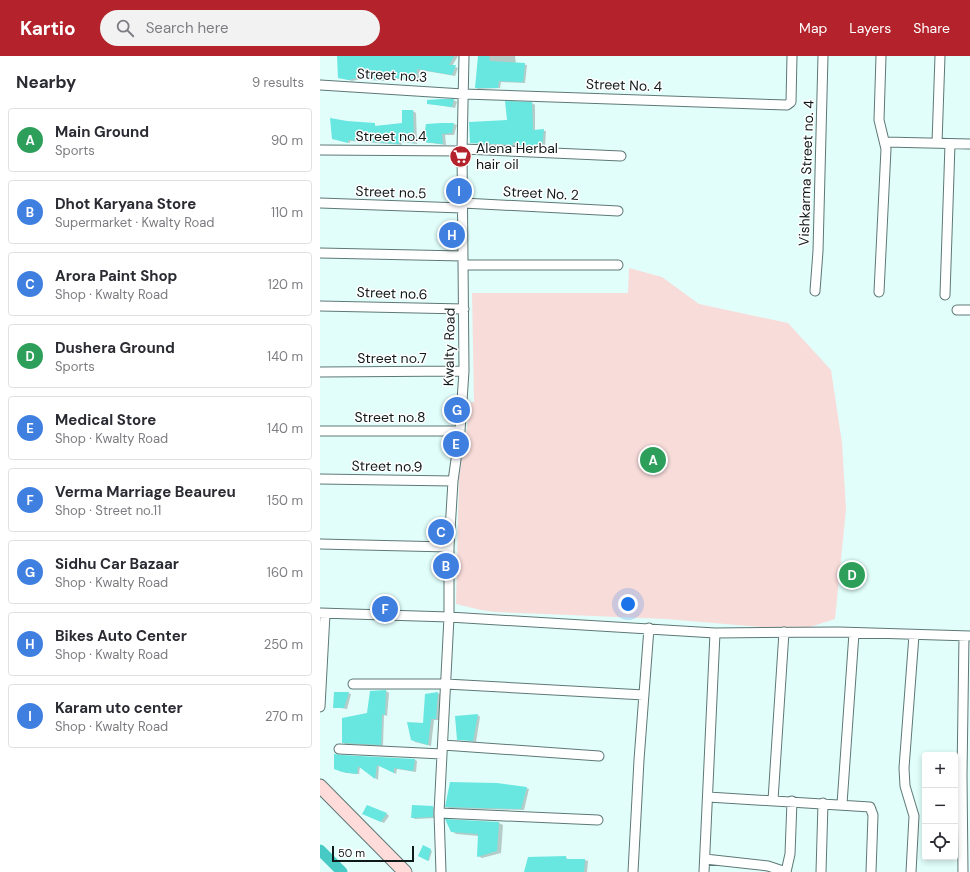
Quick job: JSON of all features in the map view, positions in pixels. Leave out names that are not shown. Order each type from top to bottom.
[{"type":"street","name":"Kwalty Road","points":[[441,872],[440,813],[449,617],[449,547],[453,481],[460,431],[464,371],[462,150],[464,56]]},
{"type":"street","name":"Street No. 4","points":[[463,94],[787,105],[790,102],[792,56]]},
{"type":"street","name":"Vishkarma Street no. 4","points":[[815,290],[818,251],[823,56]]},
{"type":"street","points":[[879,292],[885,142],[879,120],[881,56]]},
{"type":"street","points":[[938,143],[940,56]]},
{"type":"street","name":"Street no.3","points":[[320,85],[463,94]]},
{"type":"street","points":[[885,142],[970,144]]},
{"type":"street","points":[[945,294],[950,144]]},
{"type":"street","name":"Street no.4","points":[[320,150],[462,150],[621,156]]},
{"type":"street","name":"Street no.5","points":[[320,203],[463,205]]},
{"type":"street","name":"Street No. 2","points":[[463,205],[618,211]]},
{"type":"street","points":[[320,253],[463,260],[618,265]]},
{"type":"street","name":"Street no.6","points":[[320,306],[464,309]]},
{"type":"street","points":[[957,310],[970,310]]},
{"type":"street","name":"Street no.7","points":[[320,372],[464,371]]},
{"type":"street","name":"Street no.8","points":[[320,431],[460,431]]},
{"type":"street","name":"Street no.9","points":[[320,478],[453,481]]},
{"type":"street","points":[[320,544],[449,547]]},
{"type":"street","points":[[320,707],[323,613],[449,617],[715,633],[784,632],[967,636],[966,828],[963,872]]},
{"type":"street","points":[[633,872],[649,628]]},
{"type":"street","points":[[773,800],[784,632]]},
{"type":"street","points":[[704,872],[715,633]]},
{"type":"street","points":[[842,804],[854,633]]},
{"type":"street","points":[[911,872],[914,816],[905,786],[904,768],[914,635]]},
{"type":"street","points":[[353,684],[446,684],[644,695]]},
{"type":"street","points":[[339,749],[443,750],[599,756]]},
{"type":"street","points":[[320,786],[405,872]]},
{"type":"street","points":[[708,797],[866,805],[872,808],[871,872]]},
{"type":"street","points":[[705,859],[768,866],[786,872],[790,854],[792,801]]},
{"type":"street","points":[[821,872],[823,803]]},
{"type":"street","points":[[440,813],[598,820]]},
{"type":"shaded area","points":[[629,268],[662,277],[699,304],[788,323],[831,370],[842,443],[846,509],[835,619],[810,627],[761,627],[666,619],[496,612],[456,604],[459,477],[471,402],[474,402],[472,293],[628,293]]},
{"type":"building","points":[[337,56],[454,56],[449,65],[456,65],[452,75],[417,69],[416,81],[384,76],[385,80],[365,79],[365,77],[348,80],[338,78]]},
{"type":"building","points":[[478,56],[489,56],[490,61],[525,63],[523,82],[499,81],[498,88],[475,88]]},
{"type":"building","points":[[454,99],[452,107],[427,104],[427,100]]},
{"type":"building","points":[[505,101],[532,102],[533,130],[544,129],[542,147],[519,145],[513,142],[513,145],[470,143],[469,122],[507,120]]},
{"type":"building","points":[[402,110],[413,110],[414,143],[399,141],[399,144],[348,140],[348,143],[332,139],[330,118],[375,123],[375,126],[402,123]]},
{"type":"building","points":[[454,123],[452,133],[442,134],[443,144],[423,142],[426,124]]},
{"type":"building","points":[[386,690],[385,715],[382,714],[381,745],[342,743],[342,718],[367,713],[370,691]]},
{"type":"building","points":[[334,692],[349,692],[344,708],[333,708]]},
{"type":"building","points":[[438,692],[436,719],[431,719],[428,745],[411,740],[407,722],[423,723],[425,694]]},
{"type":"building","points":[[478,714],[473,741],[457,740],[455,716]]},
{"type":"building","points":[[334,754],[415,759],[413,771],[394,768],[394,773],[377,765],[375,779],[358,766],[357,774],[342,772],[334,769]]},
{"type":"building","points":[[450,782],[497,783],[527,787],[521,809],[445,807]]},
{"type":"building","points":[[367,805],[387,813],[381,822],[362,814]]},
{"type":"building","points":[[412,805],[433,806],[433,817],[411,818]]},
{"type":"building","points":[[445,819],[499,822],[497,851],[477,857],[478,834],[451,832]]},
{"type":"building","points":[[423,845],[431,849],[428,861],[418,856]]},
{"type":"building","points":[[566,856],[566,859],[585,859],[584,872],[524,872],[528,857]]},
{"type":"waterway","points":[[320,850],[342,872]]},
{"type":"place","name":"Alena Herbal hair oil","points":[[460,156]]},
{"type":"place","name":"Karam uto center","points":[[459,191]]},
{"type":"place","name":"Bikes Auto Center","points":[[452,235]]},
{"type":"place","name":"Sidhu Car Bazaar","points":[[457,410]]},
{"type":"place","name":"Medical Store","points":[[456,444]]},
{"type":"place","name":"Main Ground","points":[[653,460]]},
{"type":"place","name":"Arora Paint Shop","points":[[441,532]]},
{"type":"place","name":"Dhot Karyana Store","points":[[446,566]]},
{"type":"place","name":"Dushera Ground","points":[[852,575]]},
{"type":"place","name":"Verma Marriage Beaureu","points":[[385,609]]}]
